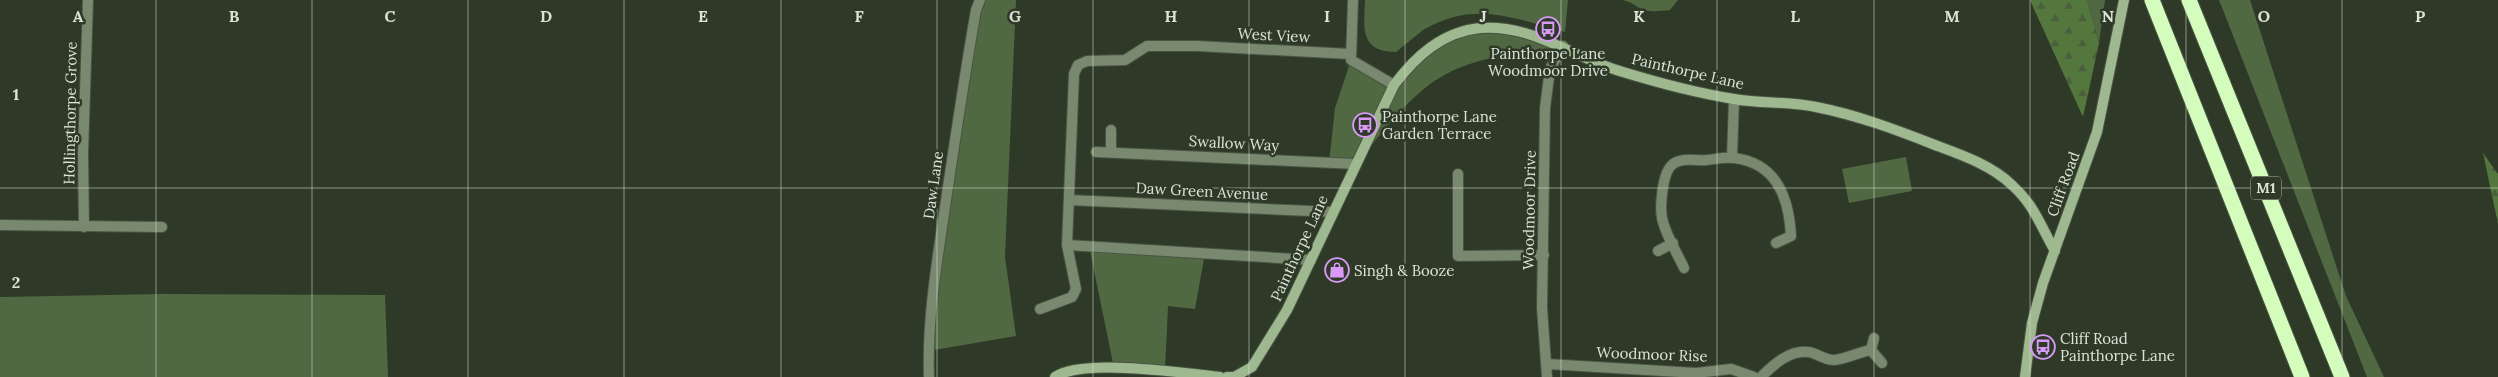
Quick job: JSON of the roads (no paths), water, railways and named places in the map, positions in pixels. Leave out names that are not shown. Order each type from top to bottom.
[{"type":"highway","name":"M1","points":[[2152,0],[2302,377]]},
{"type":"highway","name":"M1","points":[[2189,0],[2342,377]]},
{"type":"street","name":"Hollingthorpe Grove","points":[[84,227],[83,154],[88,0]]},
{"type":"street","name":"Daw Lane","points":[[929,377],[928,351],[938,258],[962,92],[976,10],[980,0]]},
{"type":"street","points":[[1353,0],[1351,60],[1394,84]]},
{"type":"street","name":"Cliff Road","points":[[2025,377],[2032,324],[2043,282],[2097,132],[2124,0]]},
{"type":"street","name":"Painthorpe Lane","points":[[1227,377],[1234,377],[1252,367],[1287,310],[1394,84],[1429,47],[1462,31],[1499,28],[1563,46],[1621,72],[1734,99],[1807,105],[1861,118],[1937,146],[1988,168],[2012,184],[2035,210],[2055,251]]},
{"type":"street","name":"West View","points":[[1069,200],[1074,74],[1078,65],[1088,60],[1124,60],[1147,46],[1197,46],[1350,54]]},
{"type":"street","name":"Woodmoor Drive","points":[[1547,377],[1542,308],[1545,108],[1550,69],[1563,46]]},
{"type":"street","points":[[1732,158],[1734,99]]},
{"type":"street","points":[[1110,152],[1111,130]]},
{"type":"street","name":"Swallow Way","points":[[1096,152],[1356,164]]},
{"type":"street","points":[[1684,268],[1663,222],[1665,174],[1673,164],[1685,159],[1699,161],[1732,158],[1747,161],[1774,178],[1783,190],[1788,204],[1791,236],[1776,243]]},
{"type":"street","points":[[1458,174],[1458,256],[1544,255]]},
{"type":"street","points":[[1040,309],[1072,298],[1076,289],[1067,245],[1069,200]]},
{"type":"street","name":"Daw Green Avenue","points":[[1069,200],[1333,212]]},
{"type":"street","points":[[0,225],[162,227]]},
{"type":"street","points":[[1658,251],[1673,243]]},
{"type":"street","points":[[1067,245],[1311,260]]},
{"type":"street","points":[[1871,350],[1874,338]]},
{"type":"street","points":[[1871,350],[1882,363]]},
{"type":"street","points":[[1761,377],[1780,360],[1798,353],[1809,352],[1826,360],[1836,360],[1871,350]]},
{"type":"street","name":"Woodmoor Rise","points":[[1547,364],[1696,373],[1731,369],[1754,377]]},
{"type":"street","points":[[1055,377],[1082,370],[1114,368],[1220,377]]},
{"type":"place","name":"Painthorpe Lane Woodmoor Drive","points":[[1548,29]]},
{"type":"place","name":"Painthorpe Lane Garden Terrace","points":[[1365,125]]},
{"type":"place","name":"Singh & Booze","points":[[1337,270]]},
{"type":"place","name":"Cliff Road Painthorpe Lane","points":[[2043,347]]}]
